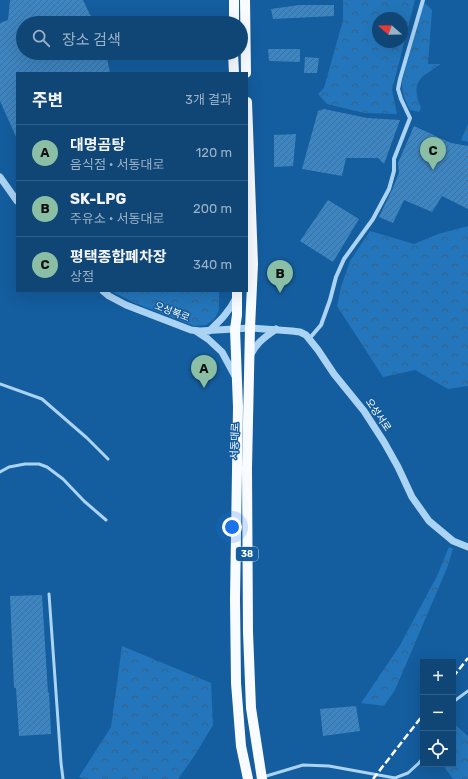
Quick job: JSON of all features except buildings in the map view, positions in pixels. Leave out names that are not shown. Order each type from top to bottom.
[{"type":"main road","points":[[234,0],[234,16]]},
{"type":"main road","points":[[245,0],[245,16]]},
{"type":"main road","points":[[233,60],[234,72]]},
{"type":"main road","points":[[246,60],[246,72]]},
{"type":"main road","name":"서동대로","points":[[248,129],[253,264],[247,468],[248,632],[251,708],[261,779]]},
{"type":"main road","name":"서동대로","points":[[237,294],[237,316],[235,329],[238,407],[235,599],[236,683],[241,746],[248,779]]},
{"type":"street","points":[[309,339],[321,325],[336,277],[344,259],[373,219],[388,189],[394,171],[394,159],[410,118],[398,89],[423,0]]},
{"type":"street","points":[[0,177],[16,200]]},
{"type":"street","name":"오성북로","points":[[104,292],[126,305],[193,330]]},
{"type":"street","points":[[209,331],[224,317],[232,306],[237,294]]},
{"type":"street","name":"오성서로","points":[[193,330],[209,331],[250,328],[276,329],[300,332],[306,335],[334,374],[364,411],[398,467],[412,497],[429,521],[453,541],[468,547]]},
{"type":"street","points":[[250,358],[256,345],[276,329]]},
{"type":"street","points":[[193,330],[208,339],[222,352],[237,379]]},
{"type":"lane","points":[[0,384],[42,399],[87,438],[108,460]]},
{"type":"lane","points":[[0,472],[9,466],[25,464],[39,464],[47,467],[63,479],[84,501],[106,520]]},
{"type":"lane","points":[[49,594],[63,779]]},
{"type":"lane","points":[[456,700],[468,691]]},
{"type":"lane","points":[[261,779],[304,765],[329,766],[395,778],[408,773],[420,762]]},
{"type":"green space","points":[[343,0],[415,0],[408,27],[408,12],[372,12],[372,48],[403,48],[392,90],[397,114],[364,113],[327,104],[318,94],[324,88],[343,20]]},
{"type":"green space","points":[[424,2],[432,10],[428,64],[441,64],[427,73],[419,81],[417,92],[421,108],[419,112],[410,110],[406,103],[402,89],[402,81]]},
{"type":"green space","points":[[468,124],[468,142],[461,140]]},
{"type":"green space","points":[[468,226],[468,386],[448,389],[415,370],[383,377],[337,306],[341,287],[350,261],[370,231],[414,244],[438,234]]},
{"type":"green space","points":[[114,292],[219,292],[219,310],[214,320],[206,325],[194,326],[135,303]]},
{"type":"green space","points":[[449,547],[453,549],[447,568],[395,690],[384,706],[361,703],[399,647],[437,576]]},
{"type":"green space","points":[[122,646],[211,683],[213,725],[195,755],[178,779],[85,779],[79,777],[111,727]]},
{"type":"green space","points":[[456,726],[468,736],[468,779],[453,779],[444,767],[456,767]]},
{"type":"railway","points":[[456,673],[468,658]]},
{"type":"railway","points":[[373,779],[420,719]]},
{"type":"place","name":"평택종합폐차장","points":[[433,170]]},
{"type":"place","name":"SK-LPG","points":[[280,293]]},
{"type":"place","name":"대명곰탕","points":[[204,388]]}]
